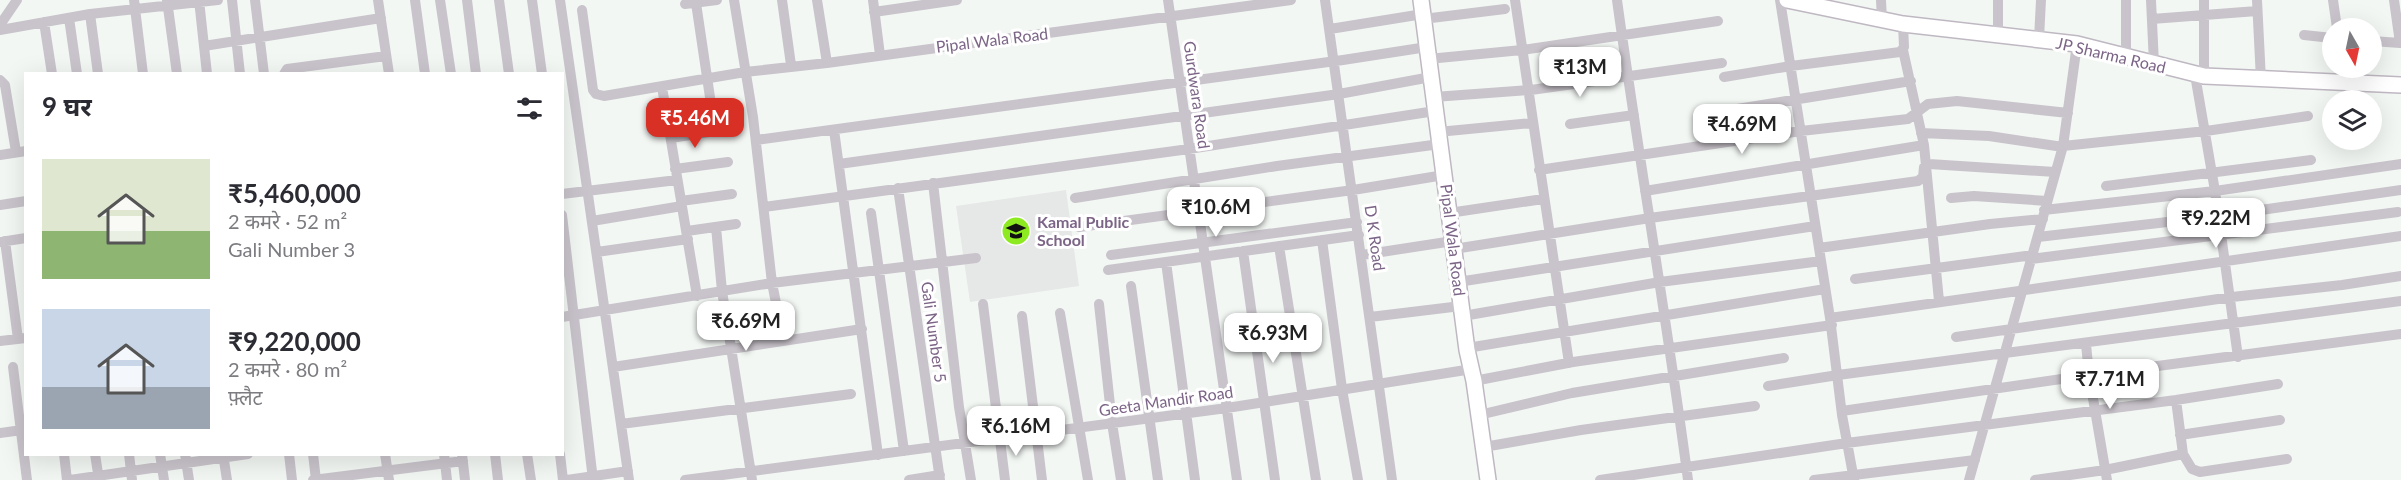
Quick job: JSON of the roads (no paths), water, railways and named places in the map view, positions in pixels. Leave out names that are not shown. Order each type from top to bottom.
[{"type":"street","points":[[0,25],[17,0]]},
{"type":"street","points":[[0,30],[135,5],[218,0]]},
{"type":"street","points":[[232,0],[240,72]]},
{"type":"street","points":[[255,0],[264,72]]},
{"type":"street","points":[[378,0],[389,72]]},
{"type":"street","points":[[415,0],[425,72]]},
{"type":"street","points":[[440,0],[451,72]]},
{"type":"street","points":[[467,0],[476,72]]},
{"type":"street","points":[[499,0],[509,72]]},
{"type":"street","points":[[532,0],[542,72]]},
{"type":"street","points":[[560,0],[567,80],[588,191],[628,475],[565,480],[560,456]]},
{"type":"street","points":[[685,4],[717,0]]},
{"type":"street","points":[[734,0],[756,140],[772,283],[780,323]]},
{"type":"street","points":[[782,0],[791,65]]},
{"type":"street","points":[[817,0],[827,63]]},
{"type":"street","points":[[880,55],[873,6],[957,0]]},
{"type":"street","name":"Gurdwara Road","points":[[1168,0],[1238,480]]},
{"type":"street","name":"Pipal Wala Road","points":[[582,10],[593,90],[604,96],[791,65],[827,63],[1170,17],[1237,4],[1291,0]]},
{"type":"street","name":"D K Road","points":[[1325,0],[1358,222],[1392,480]]},
{"type":"street","points":[[1515,0],[1548,235],[1569,363]]},
{"type":"street","points":[[1617,0],[1639,155],[1656,251],[1688,480]]},
{"type":"street","points":[[1780,0],[1854,477]]},
{"type":"street","name":"JP Sharma Road","points":[[1787,0],[1817,3],[1903,24],[2077,44],[2199,75],[2261,80],[2322,76]]},
{"type":"street","points":[[1881,0],[1882,20]]},
{"type":"street","points":[[1998,0],[1998,36]]},
{"type":"street","points":[[2039,39],[2041,0]]},
{"type":"street","points":[[2126,0],[2126,57]]},
{"type":"street","points":[[2151,0],[2154,64]]},
{"type":"street","points":[[2204,0],[2205,15],[2199,75],[2232,297],[2238,357]]},
{"type":"street","points":[[2333,0],[2336,18]]},
{"type":"street","points":[[2382,42],[2400,43],[2394,0]]},
{"type":"street","points":[[199,1],[207,72]]},
{"type":"street","points":[[167,3],[177,72]]},
{"type":"street","points":[[671,138],[715,131],[696,3]]},
{"type":"street","points":[[135,5],[143,72]]},
{"type":"street","points":[[2152,19],[2205,15],[2257,5],[2261,80]]},
{"type":"street","points":[[1330,29],[1422,11],[1505,9]]},
{"type":"street","name":"Pipal Wala Road","points":[[1422,11],[1467,348],[1488,480]]},
{"type":"street","points":[[90,14],[98,72]]},
{"type":"street","points":[[69,18],[77,72]]},
{"type":"street","points":[[204,46],[381,18]]},
{"type":"street","points":[[756,140],[1335,62],[1428,53],[1522,50],[1718,21]]},
{"type":"street","points":[[44,22],[52,72]]},
{"type":"street","points":[[1903,24],[1903,50],[1924,145],[1939,301]]},
{"type":"street","points":[[2304,35],[2322,37]]},
{"type":"street","points":[[1969,480],[2063,146],[2077,44]]},
{"type":"street","points":[[1724,77],[1882,55],[1903,50]]},
{"type":"street","points":[[285,72],[287,69],[386,56]]},
{"type":"street","points":[[764,207],[1344,126],[1434,104],[1722,63]]},
{"type":"street","points":[[839,164],[1339,94],[1431,77]]},
{"type":"street","name":"JP Sharma Road","points":[[2361,78],[2401,85]]},
{"type":"street","points":[[1731,110],[1911,81]]},
{"type":"street","points":[[0,154],[21,151],[2,86]]},
{"type":"street","points":[[662,87],[697,296]]},
{"type":"street","points":[[1539,170],[1800,131],[1908,119],[1929,104],[1957,101],[2068,113]]},
{"type":"street","points":[[1570,124],[1634,115]]},
{"type":"street","points":[[1921,133],[1989,136],[2063,146],[2206,131],[2308,116]]},
{"type":"street","points":[[1075,198],[1348,156],[1532,123]]},
{"type":"street","points":[[834,130],[878,454]]},
{"type":"street","points":[[1645,191],[1924,145]]},
{"type":"street","points":[[2106,186],[2311,160]]},
{"type":"street","points":[[564,194],[676,174],[728,162]]},
{"type":"street","points":[[1819,248],[1990,224],[2045,210],[2215,191],[2401,164]]},
{"type":"street","points":[[1926,165],[2055,172]]},
{"type":"street","points":[[1362,255],[1548,235],[1650,218],[1918,181],[1923,177],[1926,165]]},
{"type":"street","points":[[1079,227],[1353,190],[1444,175]]},
{"type":"street","points":[[933,183],[970,480]]},
{"type":"street","name":"Gali Number 5","points":[[898,188],[940,477]]},
{"type":"street","points":[[2038,237],[2219,216],[2401,190]]},
{"type":"street","points":[[592,221],[732,194]]},
{"type":"street","points":[[1951,198],[1974,196],[2045,210]]},
{"type":"street","points":[[1449,213],[1543,199]]},
{"type":"street","points":[[0,205],[24,201]]},
{"type":"street","points":[[1855,279],[2398,212]]},
{"type":"street","points":[[871,213],[904,451]]},
{"type":"street","points":[[1111,255],[1358,222]]},
{"type":"street","points":[[597,252],[736,224]]},
{"type":"street","points":[[1458,282],[1815,226]]},
{"type":"street","points":[[716,227],[722,291],[751,476]]},
{"type":"street","points":[[1108,270],[1359,235]]},
{"type":"street","name":"Geeta Mandir Road","points":[[685,480],[751,476],[878,454],[1186,414],[1342,389],[1569,363],[1831,321],[1939,301],[2401,236]]},
{"type":"street","points":[[0,341],[22,338],[3,241],[24,238]]},
{"type":"street","points":[[1322,240],[1342,389],[1358,480]]},
{"type":"street","points":[[1279,246],[1316,480]]},
{"type":"street","points":[[564,249],[568,316],[592,478]]},
{"type":"street","points":[[1243,251],[1275,480]]},
{"type":"street","points":[[568,316],[772,283],[976,258]]},
{"type":"street","points":[[1370,317],[1462,311],[1559,300],[1660,282],[1821,261]]},
{"type":"street","points":[[1167,262],[1195,480]]},
{"type":"street","points":[[1956,337],[2232,297],[2401,276]]},
{"type":"street","points":[[1131,286],[1158,480]]},
{"type":"street","points":[[1467,348],[1825,289]]},
{"type":"street","points":[[1768,386],[2401,301]]},
{"type":"street","points":[[983,304],[998,439],[1005,480]]},
{"type":"street","points":[[1099,304],[1112,423],[1121,480]]},
{"type":"street","points":[[1060,313],[1088,480]]},
{"type":"street","points":[[1022,316],[1042,480]]},
{"type":"street","points":[[613,367],[862,329]]},
{"type":"street","points":[[1842,411],[2089,375],[2401,334]]},
{"type":"street","points":[[2086,344],[2106,475]]},
{"type":"street","points":[[1479,415],[1572,393],[1784,358]]},
{"type":"street","points":[[12,367],[24,450]]},
{"type":"street","points":[[1600,480],[1848,443],[2096,411],[2278,384]]},
{"type":"street","points":[[621,424],[851,394]]},
{"type":"street","points":[[2176,400],[2183,454],[2192,469],[2200,472],[2287,459]]},
{"type":"street","points":[[1484,447],[1581,430],[1755,406]]},
{"type":"street","points":[[2180,435],[2280,420]]},
{"type":"street","points":[[0,433],[22,430]]},
{"type":"street","points":[[2035,480],[2106,475],[2183,454]]},
{"type":"street","points":[[25,456],[27,480]]},
{"type":"street","points":[[64,456],[69,480],[132,476],[185,459],[223,456],[227,480]]},
{"type":"street","points":[[95,456],[98,478]]},
{"type":"street","points":[[129,456],[132,476]]},
{"type":"street","points":[[160,456],[164,480]]},
{"type":"street","points":[[289,456],[292,480]]},
{"type":"street","points":[[314,456],[320,479],[388,475],[445,459],[462,458],[465,480]]},
{"type":"street","points":[[385,456],[388,475]]},
{"type":"street","points":[[495,456],[498,480]]},
{"type":"street","points":[[527,456],[531,480]]},
{"type":"street","points":[[185,459],[189,480]]},
{"type":"street","points":[[445,459],[447,480]]},
{"type":"street","points":[[1814,480],[1854,477],[1976,460]]},
{"type":"street","points":[[909,480],[940,477]]},
{"type":"place","name":"Kamal Public School","points":[[1016,231]]}]
